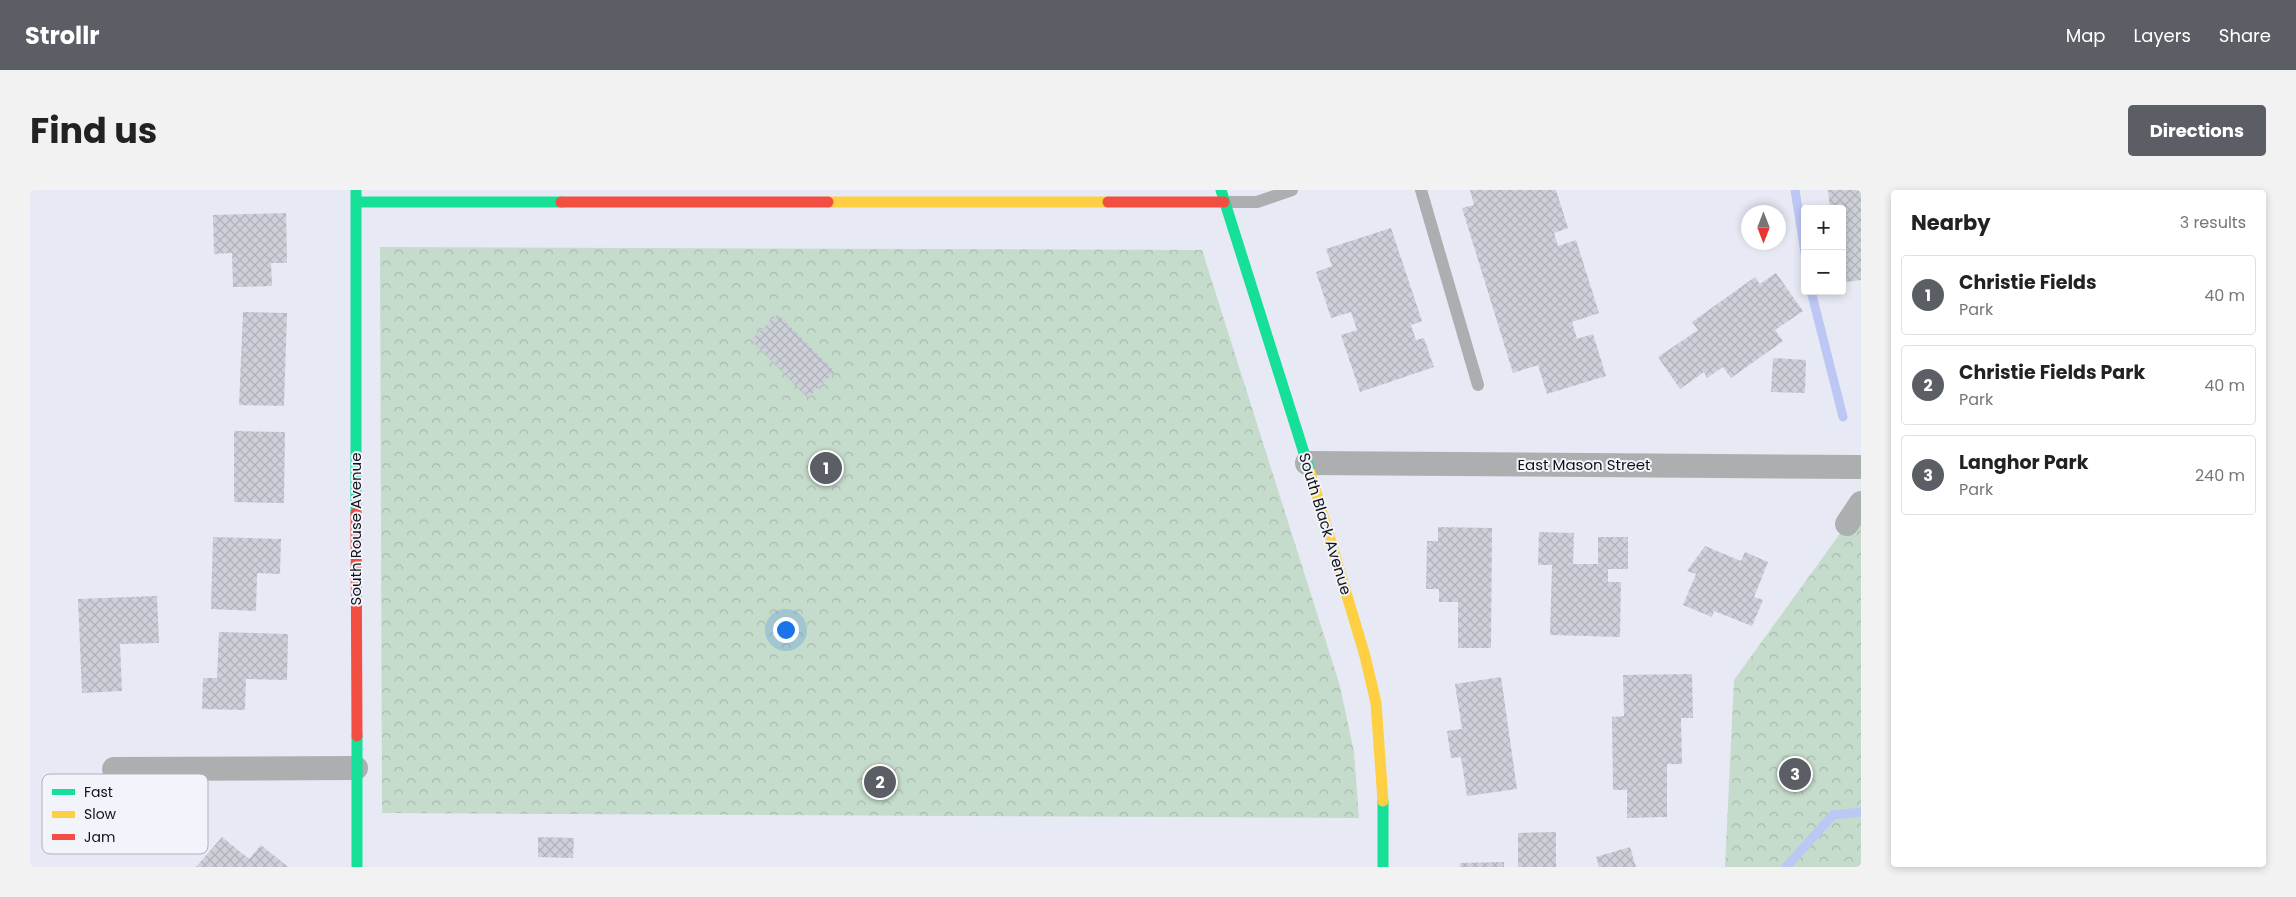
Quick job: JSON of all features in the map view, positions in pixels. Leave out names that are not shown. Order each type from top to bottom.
[{"type":"street","name":"South Rouse Avenue","points":[[356,190],[357,867]]},
{"type":"street","points":[[356,202],[1222,196]]},
{"type":"street","name":"South Black Avenue","points":[[1222,196],[1307,463],[1365,656],[1376,703],[1382,784],[1383,867]]},
{"type":"street","name":"East Mason Street","points":[[1307,463],[1861,467]]},
{"type":"street","points":[[1847,524],[1861,503]]},
{"type":"street","points":[[114,768],[356,768]]},
{"type":"lane","points":[[1222,196],[1257,202],[1292,190]]},
{"type":"lane","points":[[1421,190],[1478,385]]},
{"type":"green space","points":[[380,247],[1202,250],[1340,686],[1354,752],[1359,818],[382,813]]},
{"type":"green space","points":[[1847,524],[1861,524],[1861,867],[1725,867],[1734,680]]},
{"type":"building","points":[[1470,190],[1556,190],[1568,228],[1554,233],[1558,246],[1576,240],[1599,313],[1572,322],[1577,339],[1593,334],[1606,376],[1547,394],[1538,365],[1513,373],[1462,208],[1474,205]]},
{"type":"building","points":[[1828,190],[1861,190],[1861,280],[1846,282],[1846,205],[1830,205]]},
{"type":"building","points":[[286,213],[287,263],[271,263],[272,286],[233,287],[232,253],[214,254],[213,215]]},
{"type":"building","points":[[1391,228],[1422,321],[1411,325],[1416,340],[1424,338],[1434,367],[1360,392],[1341,335],[1357,330],[1351,312],[1331,318],[1316,272],[1332,266],[1326,249]]},
{"type":"building","points":[[1776,273],[1803,311],[1775,330],[1783,341],[1731,378],[1723,367],[1707,378],[1704,372],[1680,389],[1658,357],[1698,330],[1692,322],[1755,277],[1760,284]]},
{"type":"building","points":[[243,312],[287,313],[284,406],[239,405]]},
{"type":"building","points":[[778,314],[835,372],[808,398],[751,340]]},
{"type":"building","points":[[1773,358],[1806,360],[1805,393],[1771,392]]},
{"type":"building","points":[[234,431],[285,432],[284,503],[234,502]]},
{"type":"building","points":[[1438,527],[1492,528],[1491,648],[1458,648],[1458,602],[1439,602],[1439,589],[1426,589],[1427,541],[1438,541]]},
{"type":"building","points":[[1539,532],[1574,533],[1573,564],[1598,564],[1598,537],[1628,537],[1628,569],[1608,569],[1608,582],[1621,582],[1620,637],[1550,635],[1552,565],[1538,565]]},
{"type":"building","points":[[213,537],[281,539],[280,574],[257,573],[256,611],[211,609]]},
{"type":"building","points":[[1705,546],[1741,561],[1745,552],[1768,562],[1754,597],[1763,600],[1752,626],[1714,611],[1712,617],[1683,605],[1696,574],[1687,571]]},
{"type":"building","points":[[157,596],[159,643],[120,644],[122,691],[82,693],[78,599]]},
{"type":"building","points":[[219,632],[288,634],[287,680],[246,679],[245,710],[202,709],[203,678],[217,678]]},
{"type":"building","points":[[1692,674],[1693,718],[1681,718],[1682,764],[1667,764],[1667,817],[1627,818],[1627,790],[1613,790],[1612,717],[1624,716],[1623,675]]},
{"type":"building","points":[[1501,677],[1517,789],[1467,796],[1461,757],[1451,758],[1447,731],[1462,729],[1455,684]]},
{"type":"building","points":[[1556,832],[1556,867],[1518,867],[1518,833]]},
{"type":"building","points":[[222,837],[249,859],[261,845],[288,867],[196,867]]},
{"type":"building","points":[[538,837],[574,838],[573,858],[538,857]]},
{"type":"building","points":[[1630,847],[1636,867],[1599,867],[1596,857]]},
{"type":"building","points":[[1504,862],[1504,867],[1460,867],[1460,863]]},
{"type":"waterway","points":[[1795,190],[1805,250]]},
{"type":"waterway","points":[[1812,295],[1843,417]]},
{"type":"waterway","points":[[1786,867],[1833,815],[1861,812]]},
{"type":"traffic: fast","points":[[356,190],[356,513]]},
{"type":"traffic: fast","points":[[1221,190],[1310,472]]},
{"type":"traffic: fast","points":[[356,202],[561,202]]},
{"type":"traffic: fast","points":[[357,736],[357,867]]},
{"type":"traffic: fast","points":[[1383,801],[1383,867]]},
{"type":"traffic: slow","points":[[828,202],[1108,202]]},
{"type":"traffic: slow","points":[[1310,472],[1365,656],[1376,703],[1383,801]]},
{"type":"traffic: jam","points":[[561,202],[828,202]]},
{"type":"traffic: jam","points":[[1108,202],[1224,202]]},
{"type":"traffic: jam","points":[[356,513],[357,736]]},
{"type":"place","name":"Christie Fields","points":[[826,468]]},
{"type":"place","name":"Langhor Park","points":[[1795,774]]},
{"type":"place","name":"Christie Fields Park","points":[[880,782]]}]
